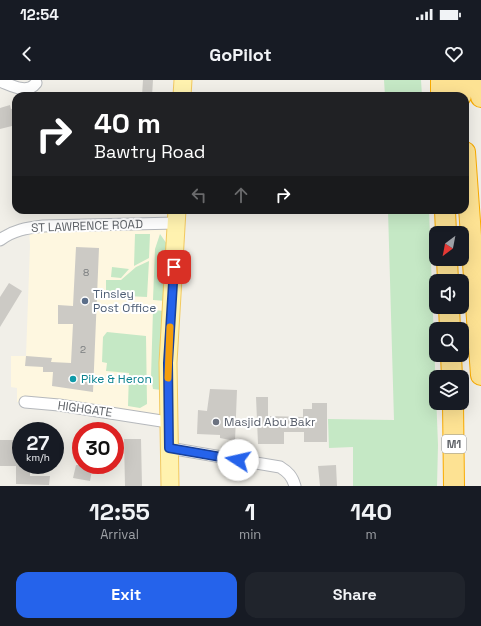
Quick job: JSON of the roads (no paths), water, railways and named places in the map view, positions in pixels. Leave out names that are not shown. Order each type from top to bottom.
[{"type":"highway","points":[[441,80],[441,92]]},
{"type":"highway","points":[[460,80],[461,92]]},
{"type":"highway","points":[[480,80],[481,97]]},
{"type":"highway","points":[[469,208],[481,375]]},
{"type":"highway","points":[[445,214],[446,226]]},
{"type":"highway","name":"M1","points":[[453,410],[454,486]]},
{"type":"main road","points":[[182,92],[183,80]]},
{"type":"main road","points":[[170,486],[168,363],[177,217]]},
{"type":"street","points":[[0,81],[21,89],[28,89],[36,83]]},
{"type":"street","name":"ST LAWRENCE ROAD","points":[[0,240],[11,233],[25,228],[177,217]]},
{"type":"street","name":"HIGHGATE","points":[[25,402],[59,405],[168,422]]},
{"type":"street","points":[[169,448],[280,467],[288,472],[293,479],[295,486]]},
{"type":"place","name":"Tinsley Post Office","points":[[85,301]]},
{"type":"place","name":"Pike & Heron","points":[[73,379]]},
{"type":"place","name":"Masjid Abu Bakr","points":[[216,422]]}]
